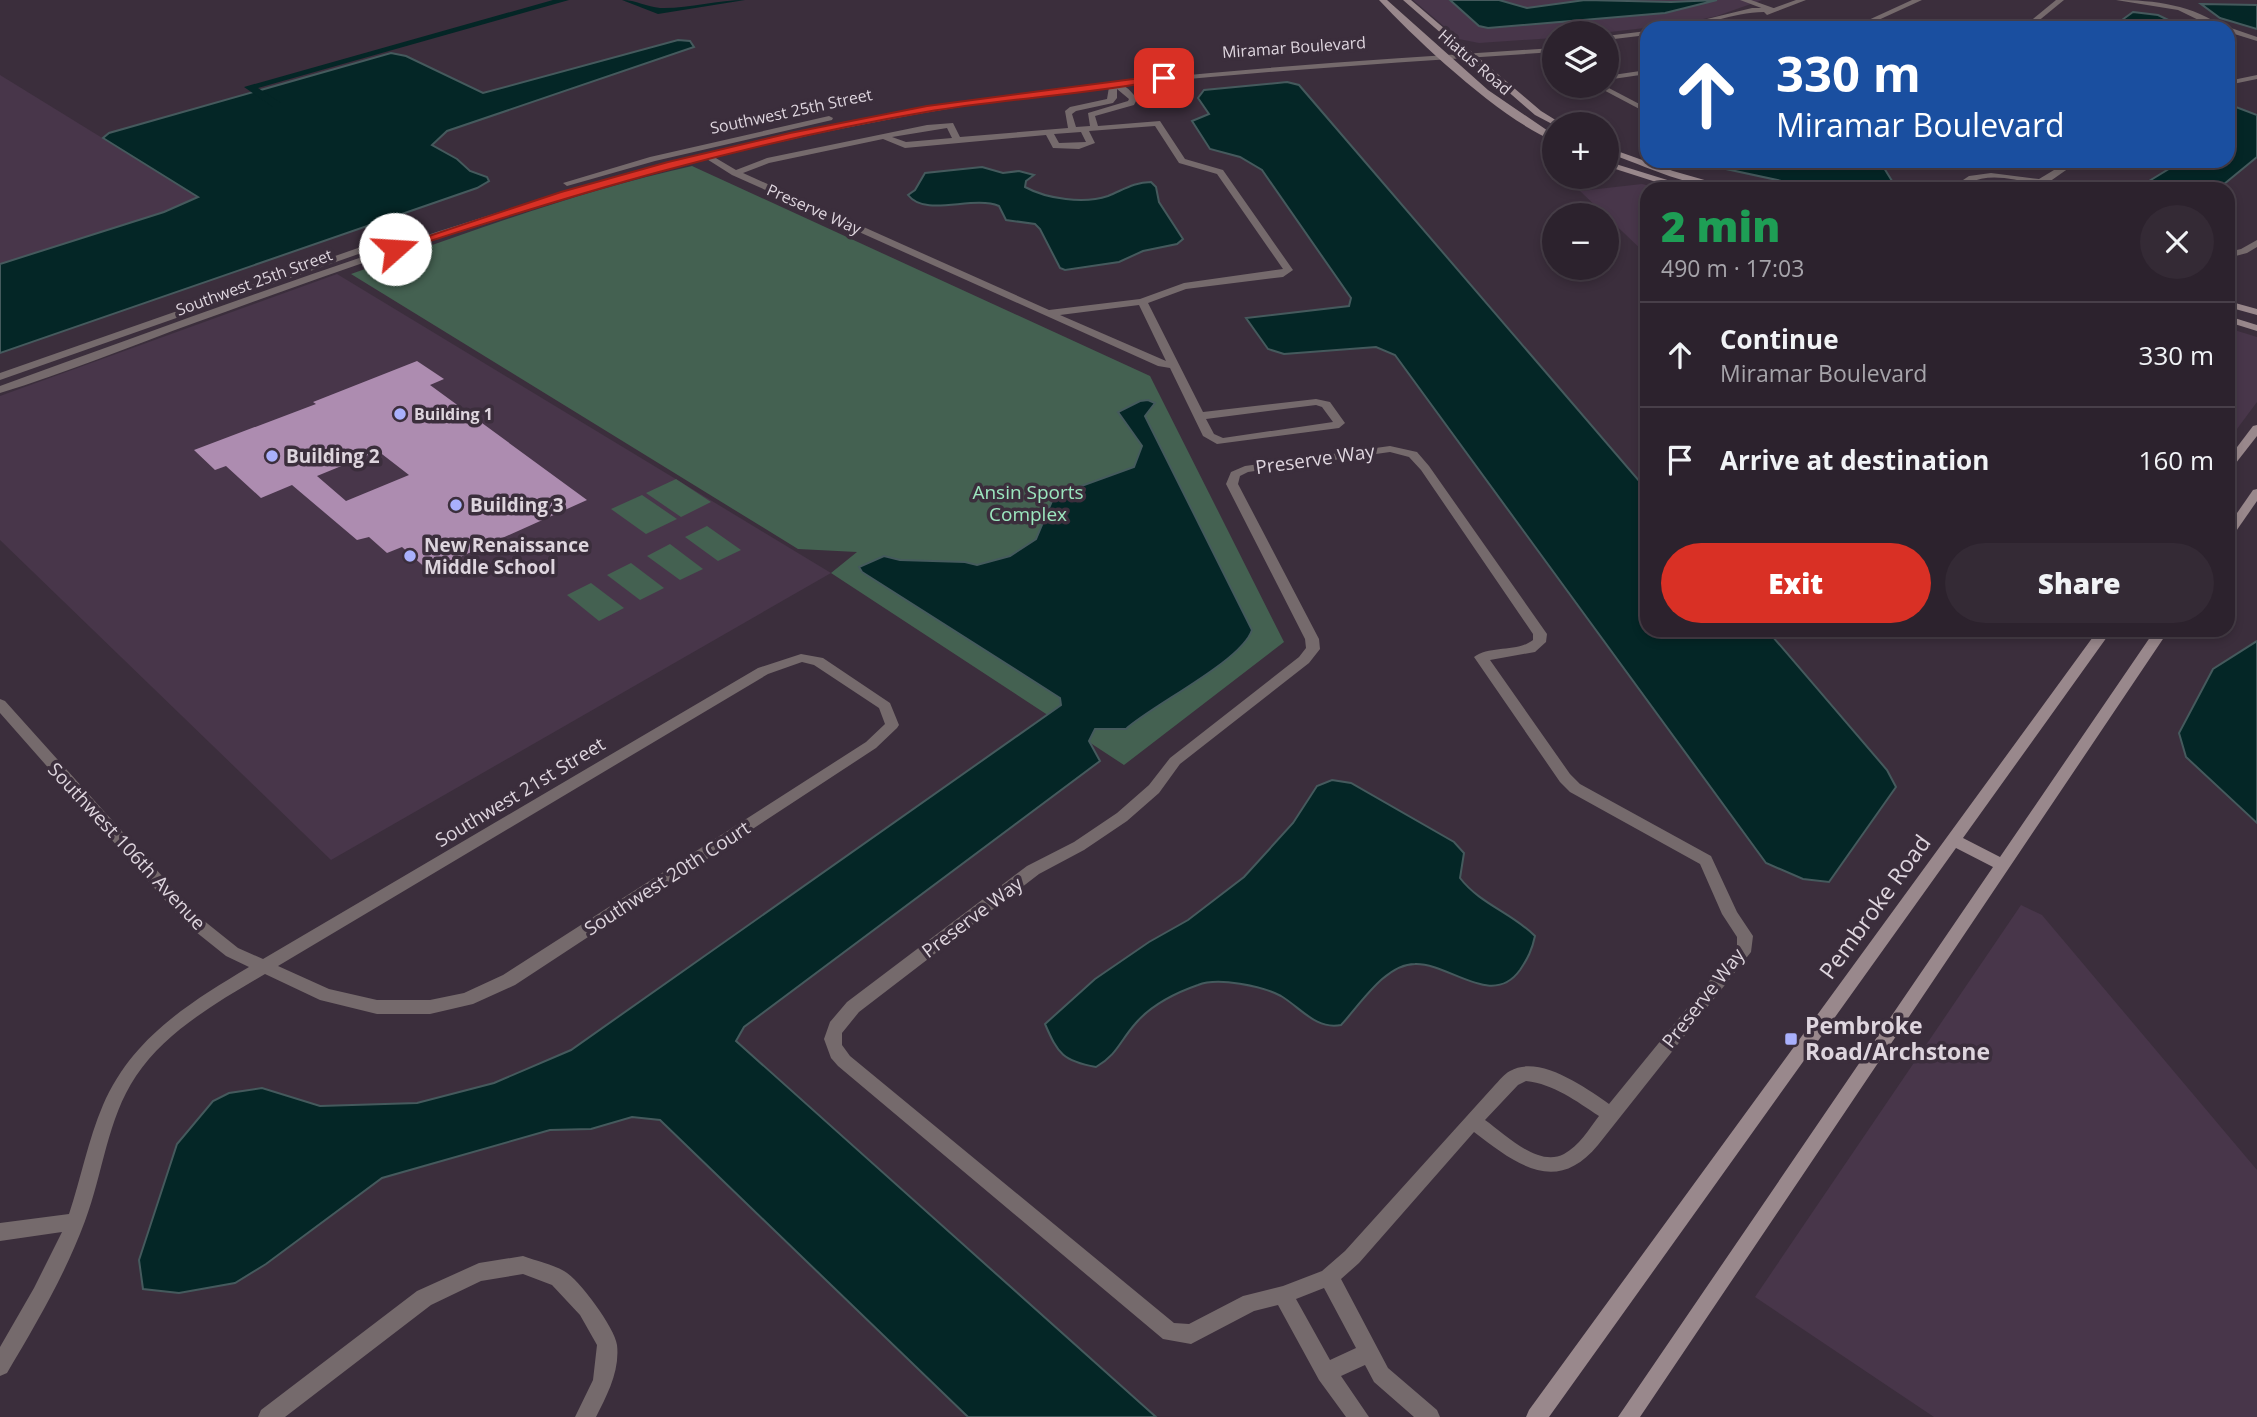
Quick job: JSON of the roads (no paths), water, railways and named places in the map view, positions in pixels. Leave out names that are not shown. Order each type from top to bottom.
[{"type":"main road","name":"Hiatus Road","points":[[1383,0],[1445,58],[1514,115],[1542,131]]},
{"type":"main road","name":"Hiatus Road","points":[[1408,0],[1542,115]]},
{"type":"main road","points":[[1619,154],[1640,162]]},
{"type":"main road","points":[[1619,167],[1665,182]]},
{"type":"main road","points":[[1657,168],[1705,182]]},
{"type":"main road","points":[[2235,306],[2257,312]]},
{"type":"main road","points":[[2235,321],[2257,328]]},
{"type":"main road","points":[[2235,457],[2257,428]]},
{"type":"main road","points":[[2235,524],[2257,493]]},
{"type":"main road","name":"Pembroke Road","points":[[1536,1417],[2100,637]]},
{"type":"main road","points":[[1628,1417],[2157,637]]},
{"type":"main road","points":[[1954,840],[2003,865]]},
{"type":"street","points":[[1744,0],[1774,10]]},
{"type":"street","points":[[1739,21],[1762,16],[1802,0]]},
{"type":"street","points":[[1870,21],[1917,0]]},
{"type":"street","points":[[2034,21],[2060,0]]},
{"type":"street","points":[[2120,0],[2167,3],[2206,21]]},
{"type":"street","points":[[2167,3],[2168,9],[2192,21]]},
{"type":"street","points":[[1704,21],[1752,10],[1774,10]]},
{"type":"street","points":[[2235,32],[2257,39]]},
{"type":"street","points":[[1619,36],[1640,34]]},
{"type":"street","points":[[2235,38],[2257,46]]},
{"type":"street","points":[[1619,43],[1640,41]]},
{"type":"street","name":"Miramar Boulevard","points":[[912,103],[1029,85],[1158,71],[1542,44]]},
{"type":"street","name":"Miramar Boulevard","points":[[927,109],[1113,83],[1282,68],[1542,51]]},
{"type":"street","points":[[1619,76],[1640,73]]},
{"type":"street","points":[[2235,81],[2257,77]]},
{"type":"street","points":[[1096,128],[1091,115],[1124,107],[1133,99],[1129,93],[1113,83]]},
{"type":"street","points":[[1073,130],[1068,113],[1081,106],[1110,101],[1113,98],[1113,83]]},
{"type":"street","points":[[2235,83],[2257,89]]},
{"type":"street","points":[[1619,96],[1640,107]]},
{"type":"street","name":"Southwest 25th Street","points":[[557,186],[773,129],[912,103]]},
{"type":"street","name":"Southwest 25th Street","points":[[0,390],[472,222],[706,156],[927,109]]},
{"type":"street","points":[[883,136],[905,145],[1157,123],[1182,161],[1220,172],[1288,270],[1283,274],[1180,287],[1160,298],[1142,302],[1048,313]]},
{"type":"street","name":"Preserve Way","points":[[735,173],[768,161],[946,124],[950,125],[957,140]]},
{"type":"street","points":[[1049,132],[1056,146],[1079,146],[1091,143],[1084,129]]},
{"type":"street","name":"Preserve Way","points":[[706,156],[735,173],[1162,364],[1171,365]]},
{"type":"street","points":[[2043,182],[2064,168]]},
{"type":"street","points":[[1979,182],[2008,177],[2027,182]]},
{"type":"street","name":"Southwest 25th Street","points":[[0,377],[433,225]]},
{"type":"street","points":[[2235,253],[2257,243]]},
{"type":"street","name":"Preserve Way","points":[[1142,302],[1171,365],[1209,436],[1221,442],[1335,426],[1339,423],[1326,404],[1316,402],[1199,416]]},
{"type":"street","name":"Preserve Way","points":[[1390,449],[1413,454],[1539,634],[1539,642],[1530,649],[1481,657],[1565,778],[1575,788],[1706,860],[1730,914],[1745,936],[1745,948],[1611,1115],[1554,1080],[1534,1072],[1517,1076],[1474,1122],[1352,1257],[1329,1277],[1283,1295],[1250,1303],[1191,1334],[1170,1332],[844,1061],[831,1040],[836,1025],[853,1007],[1033,870],[1079,846],[1122,817],[1154,789],[1175,761],[1304,660],[1313,649],[1312,639],[1232,484],[1235,474],[1245,469],[1390,449]]},
{"type":"street","name":"Southwest 20th Court","points":[[430,1007],[467,999],[509,980],[871,745],[891,725],[886,706],[818,661],[801,659]]},
{"type":"street","name":"Southwest 21st Street","points":[[0,1366],[32,1313],[76,1221],[113,1101],[131,1070],[161,1035],[197,1008],[263,967],[763,671],[801,659]]},
{"type":"street","name":"Southwest 106th Avenue","points":[[2,709],[192,920],[232,952],[339,998],[377,1007],[430,1007]]},
{"type":"street","points":[[1474,1122],[1528,1160],[1558,1165],[1573,1158],[1611,1115]]},
{"type":"street","points":[[0,1232],[76,1221]]},
{"type":"street","points":[[268,1417],[424,1298],[479,1272],[523,1265],[559,1278],[587,1308],[607,1344],[603,1381],[585,1417]]},
{"type":"street","points":[[1329,1277],[1381,1376],[1430,1417]]},
{"type":"street","points":[[1283,1295],[1326,1373],[1359,1417]]},
{"type":"street","points":[[1326,1373],[1368,1353]]},
{"type":"waterway","points":[[277,105],[249,87],[564,0]]},
{"type":"waterway","points":[[627,0],[658,11],[740,0]]},
{"type":"place","name":"Building 1","points":[[400,414]]},
{"type":"place","name":"Building 2","points":[[272,456]]},
{"type":"place","name":"Building 3","points":[[456,505]]},
{"type":"place","name":"New Renaissance Middle School","points":[[410,556]]},
{"type":"place","name":"Pembroke Road/Archstone","points":[[1791,1039]]},
{"type":"park label","name":"Ansin Sports Complex","points":[[1028,503]]}]
